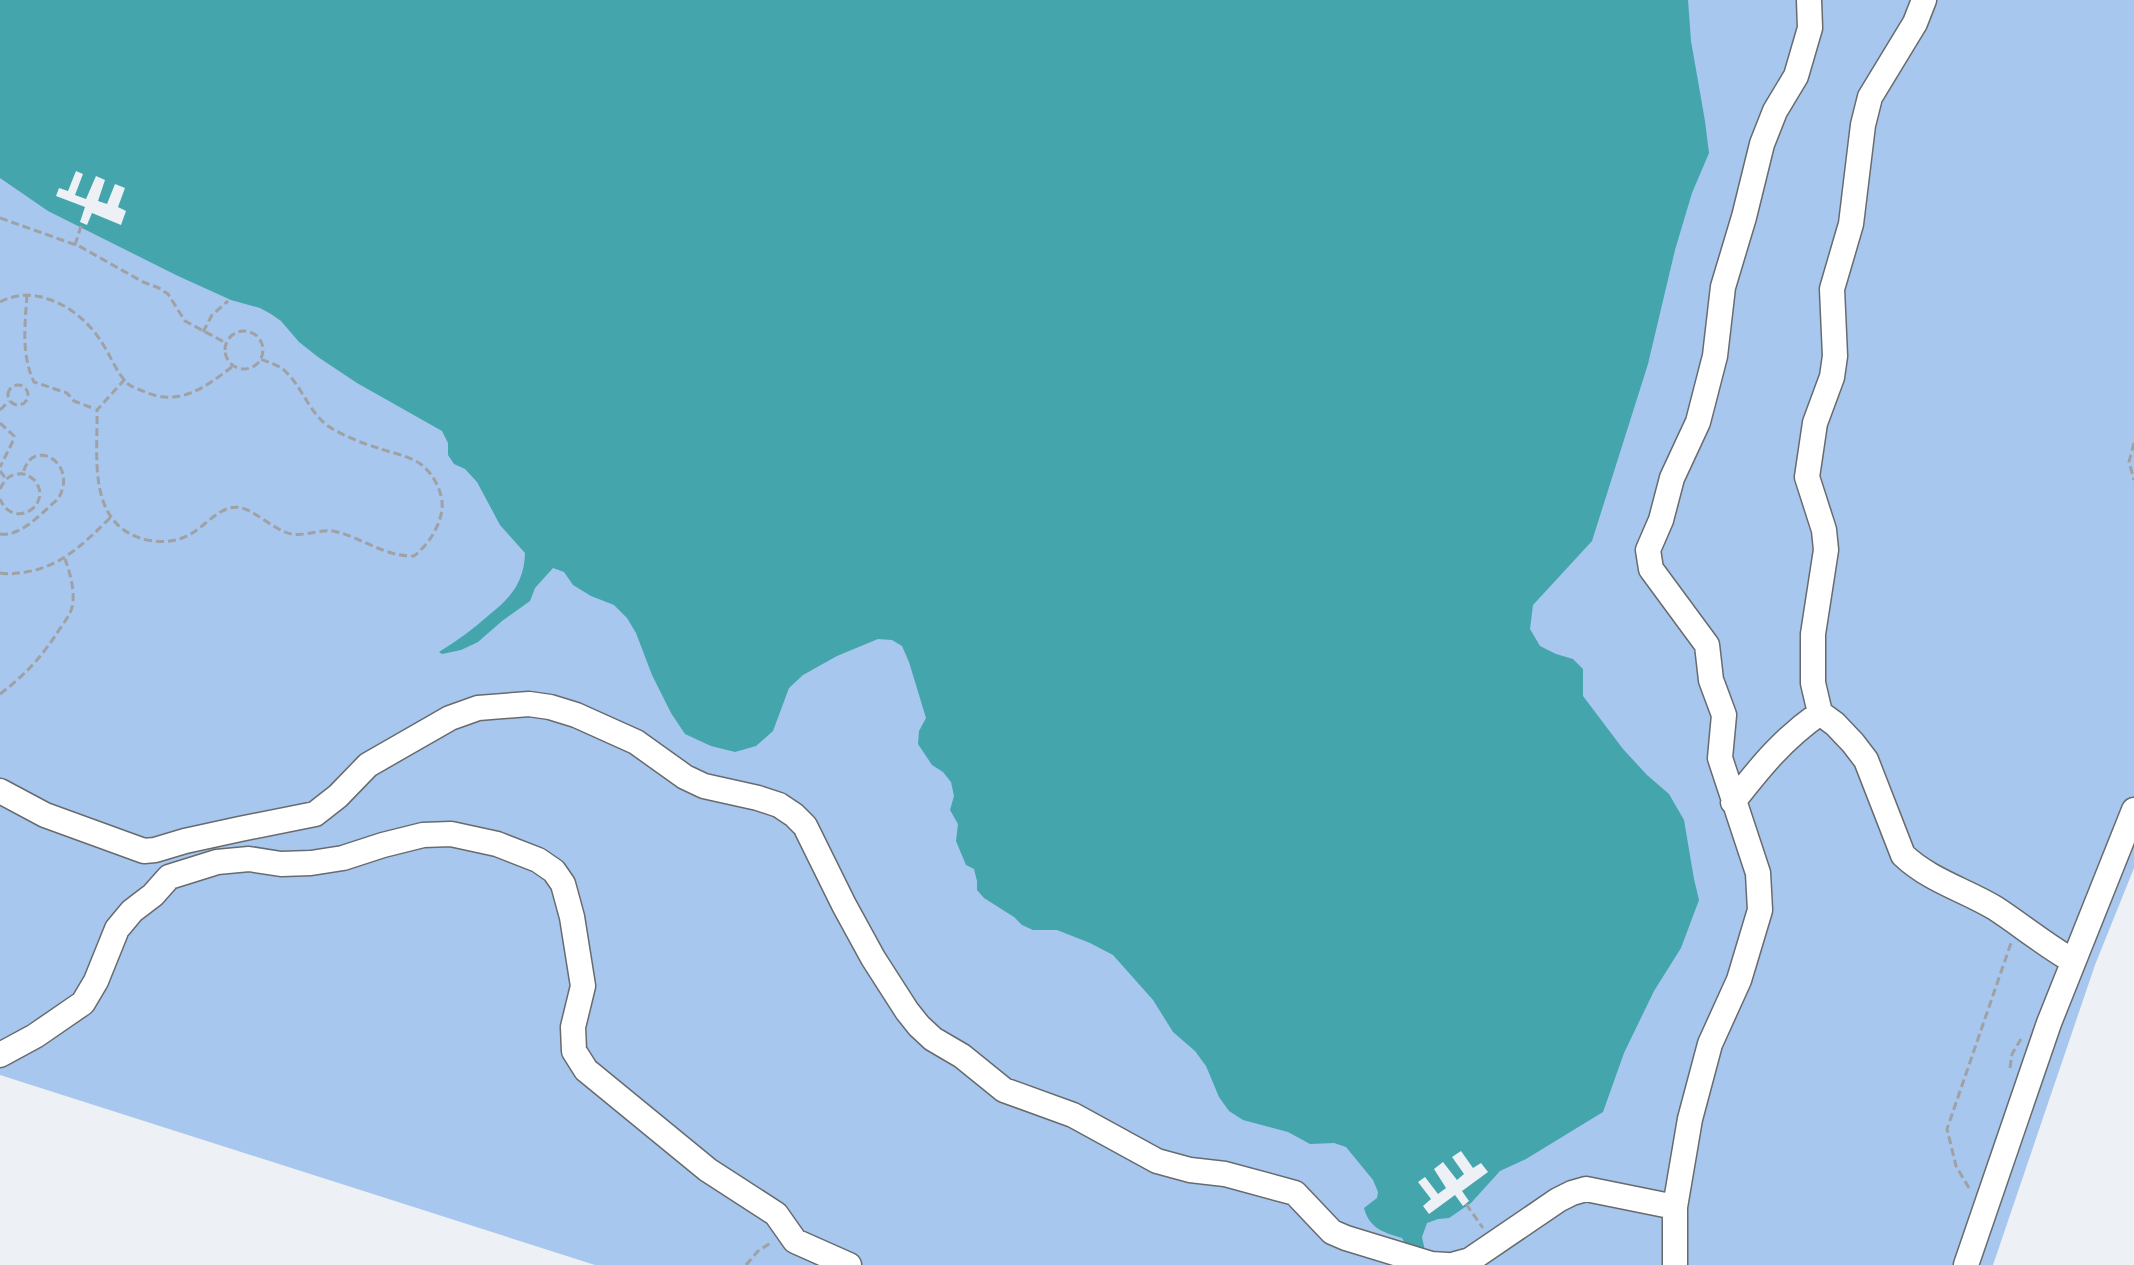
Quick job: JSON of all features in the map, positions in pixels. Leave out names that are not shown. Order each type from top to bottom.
[{"type":"lane","points":[[1675,1265],[1675,1207],[1690,1119],[1710,1044],[1739,980],[1760,910],[1758,873],[1720,758],[1724,715],[1711,680],[1707,645],[1651,569],[1648,550],[1661,520],[1672,478],[1698,422],[1715,356],[1723,287],[1762,144],[1775,111],[1796,76],[1810,28],[1809,0]]},
{"type":"lane","points":[[1924,0],[1915,23],[1870,97],[1863,125],[1851,224],[1832,289],[1835,356],[1832,377],[1815,423],[1807,477],[1824,530],[1826,550],[1813,634],[1813,683],[1820,713],[1835,724],[1866,760],[1903,855],[1915,867],[1995,908],[2045,945],[2073,961]]},
{"type":"lane","points":[[0,791],[45,815],[144,851],[155,850],[315,814],[368,765],[450,718],[478,708],[529,704],[550,707],[636,742],[685,777],[704,786],[758,798],[779,805],[794,815],[805,826],[873,958],[919,1026],[1004,1090],[1073,1115],[1157,1161],[1190,1170],[1225,1174],[1295,1193],[1332,1232],[1431,1264],[1450,1265],[1470,1260],[1558,1200],[1586,1189],[1675,1207]]},
{"type":"lane","points":[[1733,802],[1775,749],[1820,713]]},
{"type":"lane","points":[[1966,1265],[2049,1023],[2134,810]]},
{"type":"lane","points":[[0,1055],[35,1036],[83,1003],[96,981],[117,929],[169,877],[217,862],[249,859],[281,864],[343,858],[423,835],[451,834],[497,844],[538,860],[554,871],[563,884],[572,917],[583,986],[573,1027],[574,1051],[586,1070],[708,1170],[776,1214],[795,1241],[849,1265]]},
{"type":"lane","points":[[155,850],[169,877]]},
{"type":"path","points":[[0,218],[75,245],[168,294],[185,321],[226,343]]},
{"type":"path","points":[[75,245],[82,223]]},
{"type":"path","points":[[27,295],[24,331],[26,359],[34,382]]},
{"type":"path","points":[[0,302],[27,295],[44,297],[67,306],[103,343],[128,384],[149,394],[164,398],[181,397],[199,391],[233,366]]},
{"type":"path","points":[[203,332],[212,315],[228,301]]},
{"type":"path","points":[[252,332],[261,340],[263,353],[260,359],[245,369],[233,366],[225,356],[226,343],[233,333],[252,332]]},
{"type":"path","points":[[125,379],[97,410],[99,493],[107,512],[129,533],[165,542],[180,540],[222,511],[233,507],[244,508],[286,533],[300,535],[329,531],[354,537],[402,556],[414,556],[426,547],[441,514],[442,501],[430,473],[418,462],[359,441],[327,425],[288,374],[279,366],[260,359]]},
{"type":"path","points":[[26,389],[34,382]]},
{"type":"path","points":[[34,382],[67,393],[74,401],[97,410]]},
{"type":"path","points":[[19,385],[26,389],[28,395],[23,404],[17,406],[9,401],[8,392],[12,386],[19,385]]},
{"type":"path","points":[[0,410],[9,401]]},
{"type":"path","points":[[0,423],[14,436],[0,469],[6,479]]},
{"type":"path","points":[[2134,443],[2129,462],[2134,480]]},
{"type":"path","points":[[0,534],[5,536],[23,529],[61,494],[65,475],[53,459],[34,455],[28,460],[23,474]]},
{"type":"path","points":[[0,489],[12,475],[23,474],[32,478],[40,496],[29,512],[17,514],[5,508],[0,499]]},
{"type":"path","points":[[0,573],[32,571],[65,559],[111,517]]},
{"type":"path","points":[[0,694],[37,662],[73,606],[70,573],[65,559]]},
{"type":"path","points":[[1988,1202],[1965,1184],[1956,1166],[1947,1129],[2018,925]]},
{"type":"path","points":[[1466,1204],[1471,1212]]},
{"type":"path","points":[[746,1265],[769,1244],[783,1238],[795,1241]]},
{"type":"shaded area","points":[[0,0],[2134,0],[2134,868],[2095,965],[1993,1265],[595,1265],[0,1075]]},
{"type":"shaded area","points":[[0,0],[1688,0],[1691,41],[1709,153],[1692,193],[1648,364],[1592,541],[1533,605],[1530,629],[1540,646],[1573,659],[1583,669],[1583,696],[1623,749],[1669,794],[1684,820],[1699,900],[1681,948],[1654,991],[1624,1053],[1603,1112],[1526,1159],[1500,1171],[1471,1203],[1449,1218],[1427,1223],[1422,1237],[1425,1251],[1408,1249],[1402,1238],[1383,1232],[1366,1215],[1364,1208],[1377,1198],[1378,1192],[1373,1180],[1346,1147],[1334,1143],[1310,1144],[1288,1132],[1243,1120],[1229,1111],[1195,1051],[1173,1032],[1153,1000],[1113,955],[1057,930],[1033,930],[1022,925],[977,890],[974,869],[966,865],[956,841],[958,824],[950,810],[954,796],[951,782],[932,765],[918,744],[919,731],[926,718],[902,646],[892,640],[878,639],[837,656],[803,675],[789,688],[773,731],[756,746],[735,752],[711,746],[685,734],[652,675],[627,618],[614,605],[591,596],[573,585],[564,572],[553,568],[535,588],[530,601],[478,642],[461,650],[439,652],[477,625],[510,595],[522,573],[525,553],[500,525],[477,482],[465,469],[454,464],[448,455],[448,443],[442,431],[318,357],[271,314],[178,276],[48,211],[0,178]]},
{"type":"pier","points":[[76,171],[83,174],[75,195],[86,199],[96,176],[105,180],[98,201],[107,204],[115,184],[125,188],[118,207],[126,211],[121,225],[92,213],[87,225],[80,222],[85,207],[56,196],[59,188],[68,191]]},
{"type":"pier","points":[[1461,1151],[1473,1168],[1481,1163],[1488,1172],[1462,1191],[1469,1201],[1463,1206],[1455,1195],[1429,1214],[1423,1206],[1431,1199],[1418,1182],[1425,1177],[1438,1194],[1446,1188],[1434,1169],[1443,1162],[1457,1180],[1464,1174],[1452,1157]]}]
